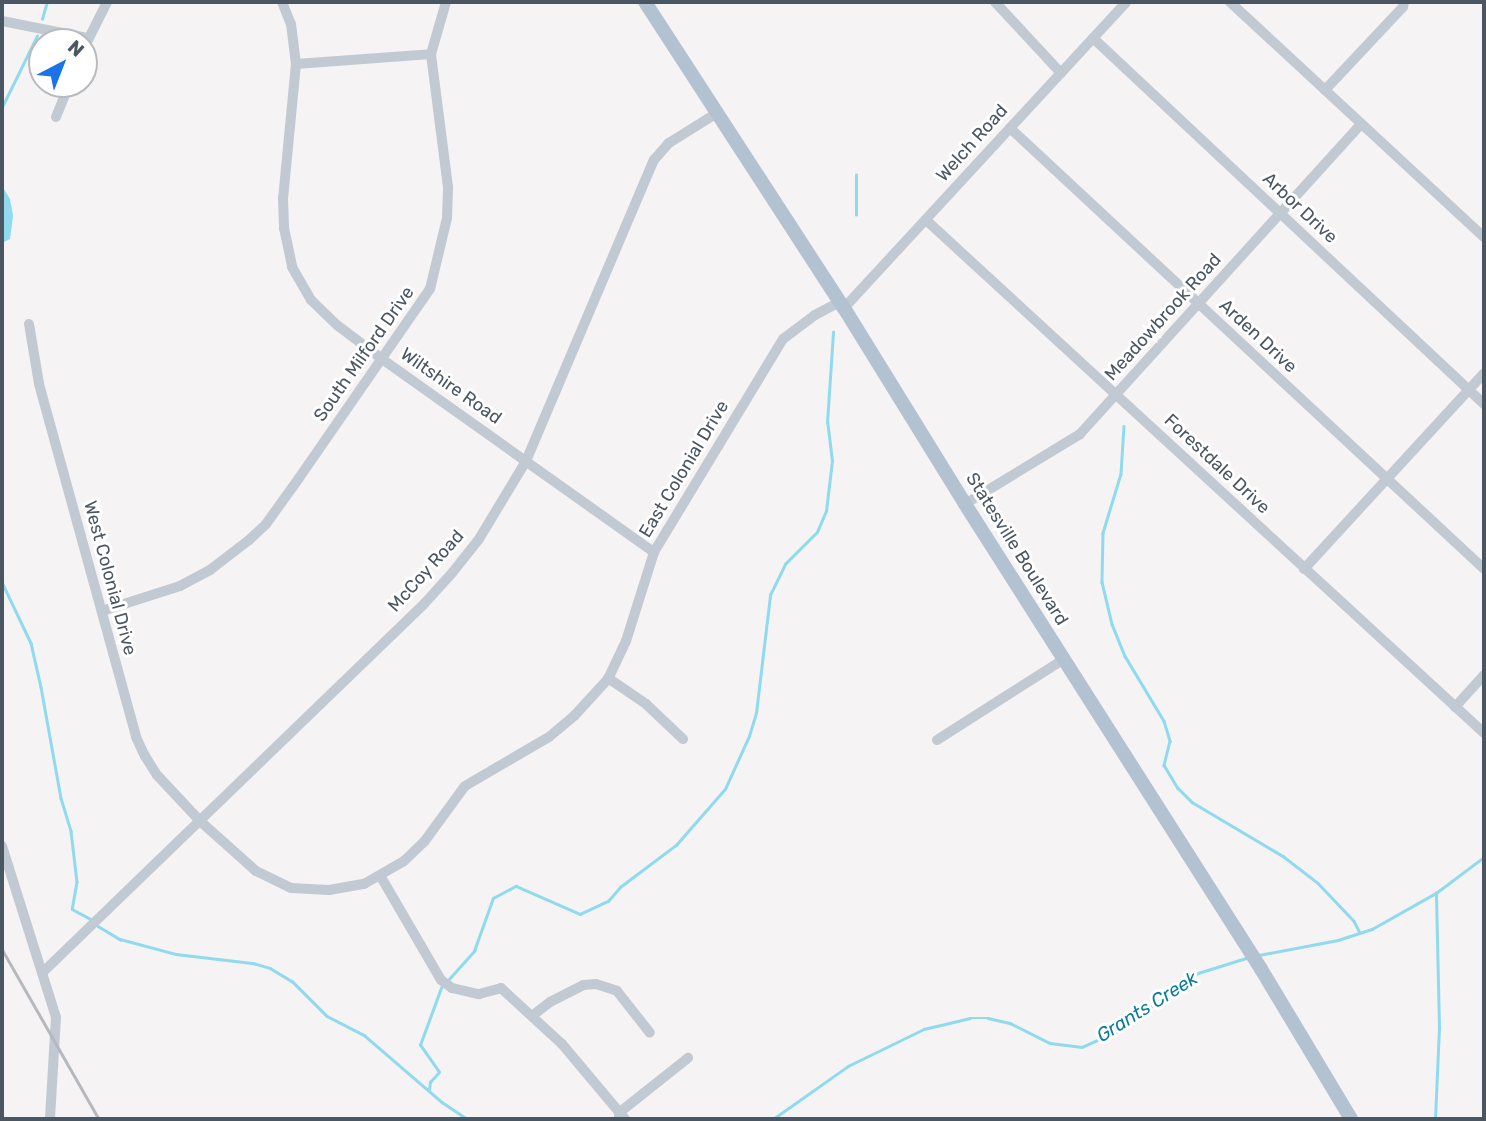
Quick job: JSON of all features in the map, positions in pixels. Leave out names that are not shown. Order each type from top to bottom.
[{"type":"main road","name":"Statesville Boulevard","points":[[645,2],[841,305],[965,505],[1261,969],[1351,1119]]},
{"type":"street","points":[[94,28],[107,2]]},
{"type":"street","name":"Wiltshire Road","points":[[282,2],[290,24],[296,64],[283,198],[287,248],[292,267],[311,300],[337,325],[382,359],[654,552]]},
{"type":"street","name":"South Milford Drive","points":[[102,611],[180,586],[210,570],[266,524],[430,289],[447,218],[448,187],[431,54],[446,2]]},
{"type":"street","points":[[995,2],[1061,73]]},
{"type":"street","name":"Welch Road","points":[[841,305],[926,220],[1126,2]]},
{"type":"street","points":[[1230,2],[1484,237]]},
{"type":"street","points":[[1325,90],[1403,7],[1404,2]]},
{"type":"street","points":[[2,21],[29,28]]},
{"type":"street","name":"Arbor Drive","points":[[1093,38],[1484,404]]},
{"type":"street","points":[[296,64],[431,54]]},
{"type":"street","points":[[56,117],[63,98]]},
{"type":"street","name":"McCoy Road","points":[[42,973],[438,589],[479,539],[526,461],[654,160],[669,144],[717,113]]},
{"type":"street","name":"Meadowbrook Road","points":[[965,505],[1080,434],[1361,124]]},
{"type":"street","name":"Arden Drive","points":[[1010,128],[1484,569]]},
{"type":"street","name":"Forestdale Drive","points":[[926,220],[1484,733]]},
{"type":"street","name":"East Colonial Drive","points":[[200,821],[256,871],[291,888],[349,889],[381,877],[424,842],[465,786],[549,737],[575,715],[608,678],[626,641],[654,552],[783,339],[815,315],[841,305]]},
{"type":"street","name":"West Colonial Drive","points":[[29,324],[39,384],[136,737],[157,775],[200,821]]},
{"type":"street","points":[[1304,569],[1484,373]]},
{"type":"street","points":[[937,740],[1064,659]]},
{"type":"street","points":[[1455,707],[1484,675]]},
{"type":"street","points":[[608,678],[646,704],[683,739]]},
{"type":"street","points":[[2,846],[57,1027],[50,1119]]},
{"type":"street","points":[[381,877],[441,980],[452,988],[479,995],[501,988],[562,1044],[621,1117],[688,1058]]},
{"type":"street","points":[[532,1016],[550,1002],[583,985],[596,984],[617,991],[650,1033]]},
{"type":"water","points":[[2,186],[10,199],[13,216],[10,239],[2,243]]},
{"type":"waterway","points":[[42,19],[47,2]]},
{"type":"waterway","points":[[2,107],[28,54]]},
{"type":"waterway","points":[[856,175],[856,215]]},
{"type":"waterway","points":[[449,979],[474,951],[493,898],[516,886],[580,914],[608,901],[620,887],[676,845],[725,789],[749,736],[756,713],[770,595],[785,564],[817,532],[826,511],[832,461],[827,423],[833,332]]},
{"type":"waterway","points":[[1124,426],[1121,474],[1103,533],[1102,582],[1112,624],[1125,656],[1164,721],[1170,741],[1164,765],[1178,788],[1192,802],[1283,856],[1318,883],[1354,921],[1359,931]]},
{"type":"waterway","points":[[2,582],[31,643],[41,687],[61,798],[71,831],[77,882],[72,909],[91,919]]},
{"type":"waterway","name":"Grants Creek","points":[[1259,955],[1338,940],[1372,929],[1436,893],[1484,857]]},
{"type":"waterway","points":[[1435,1119],[1439,1028],[1436,893]]},
{"type":"waterway","points":[[98,926],[120,939],[176,954],[253,963],[270,968],[292,981],[327,1016],[364,1035],[442,1102],[467,1119]]},
{"type":"waterway","name":"Grants Creek","points":[[773,1119],[848,1066],[924,1029],[970,1018],[988,1018],[1010,1023],[1050,1043],[1082,1047],[1120,1030],[1195,974],[1246,958]]},
{"type":"waterway","points":[[429,1090],[430,1082],[439,1072],[420,1045],[441,988]]},
{"type":"railway","points":[[2,949],[99,1119]]}]
